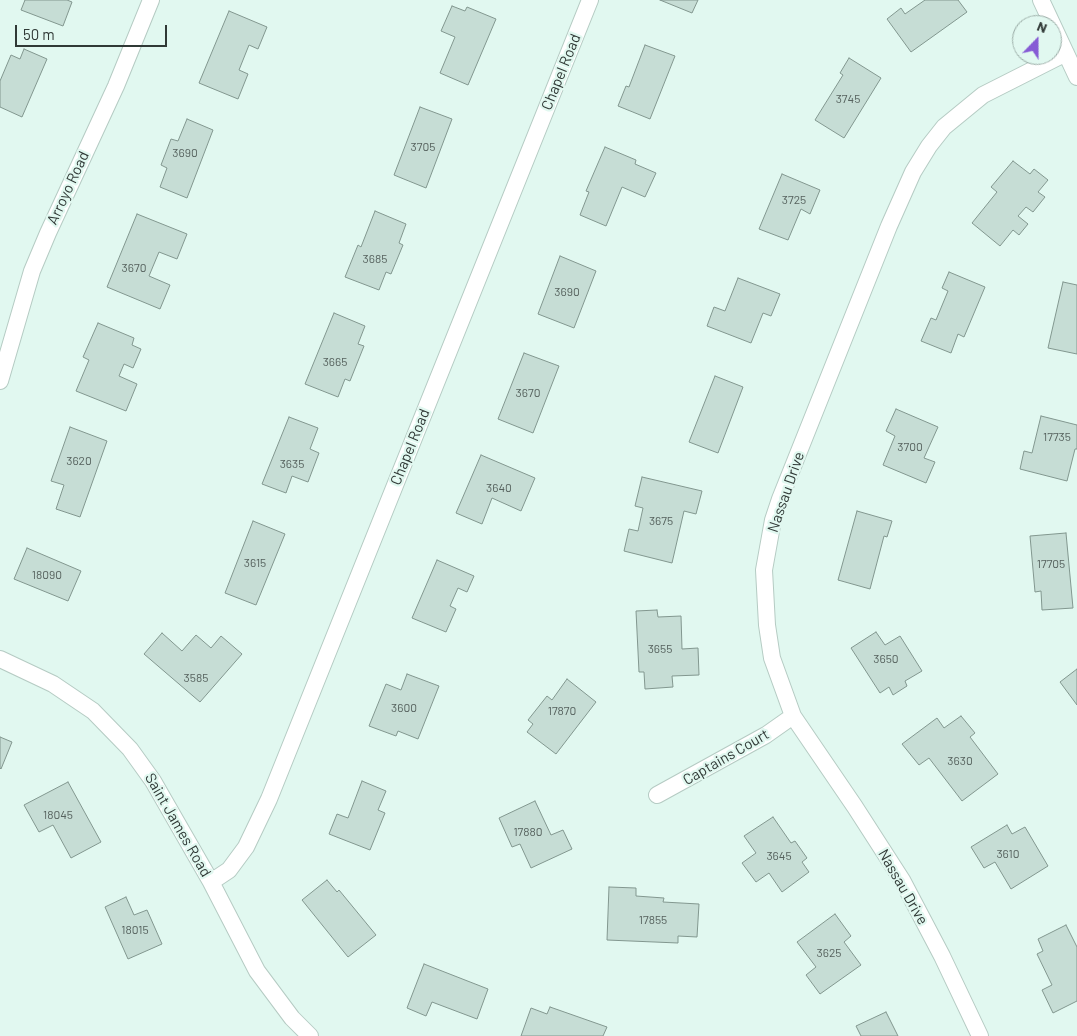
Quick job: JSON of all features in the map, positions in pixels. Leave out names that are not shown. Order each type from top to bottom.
[{"type":"street","name":"Arroyo Road","points":[[0,381],[32,271],[116,86],[151,0]]},
{"type":"street","name":"Chapel Road","points":[[211,882],[229,870],[246,847],[269,799],[590,0]]},
{"type":"street","points":[[1041,0],[1077,77]]},
{"type":"street","name":"Nassau Drive","points":[[980,1036],[942,956],[902,880],[793,716],[772,658],[767,626],[764,570],[773,520],[780,499],[889,226],[913,172],[929,146],[944,127],[982,95],[1066,53]]},
{"type":"street","name":"Saint James Road","points":[[0,659],[53,684],[93,711],[130,749],[153,781],[211,882],[256,972],[292,1018],[310,1036]]},
{"type":"street","name":"Captains Court","points":[[657,795],[766,735],[793,716]]},
{"type":"building","points":[[25,0],[67,0],[72,2],[63,26],[21,10]]},
{"type":"building","points":[[660,0],[698,0],[692,13]]},
{"type":"building","points":[[925,0],[958,0],[967,12],[911,52],[887,19],[901,8],[905,14]]},
{"type":"building","points":[[452,6],[465,11],[467,7],[496,19],[468,85],[440,73],[455,37],[441,31]]},
{"type":"building","points":[[229,11],[267,27],[258,49],[249,45],[239,70],[248,74],[238,99],[199,83]]},
{"type":"building","points":[[645,45],[675,56],[650,119],[618,106],[626,86],[629,87]]},
{"type":"building","points":[[24,49],[47,59],[22,117],[0,107],[0,81],[11,55],[20,59]]},
{"type":"building","points":[[849,58],[881,78],[844,138],[815,120],[843,75],[840,73]]},
{"type":"building","points":[[420,107],[452,119],[426,188],[394,175]]},
{"type":"building","points":[[187,119],[213,130],[187,198],[160,187],[167,168],[161,165],[171,139],[178,141]]},
{"type":"building","points":[[605,147],[636,160],[635,164],[656,173],[645,197],[622,187],[606,226],[580,215],[589,192],[586,191]]},
{"type":"building","points":[[1013,161],[1030,174],[1034,169],[1048,180],[1038,192],[1045,197],[1033,212],[1026,207],[1018,216],[1028,224],[1019,235],[1013,230],[1000,246],[972,223],[997,192],[991,187]]},
{"type":"building","points":[[782,174],[820,190],[810,214],[801,209],[788,240],[759,229]]},
{"type":"building","points":[[375,211],[406,224],[399,243],[403,245],[391,274],[386,272],[379,290],[345,277],[358,245],[361,247]]},
{"type":"building","points":[[137,214],[187,234],[177,259],[159,252],[149,276],[170,285],[160,309],[107,287]]},
{"type":"building","points":[[560,256],[596,271],[574,328],[538,314]]},
{"type":"building","points":[[949,272],[985,287],[964,337],[958,334],[951,353],[921,341],[931,318],[936,320],[948,291],[942,288]]},
{"type":"building","points":[[738,278],[780,294],[771,316],[763,313],[751,343],[707,326],[714,307],[725,311]]},
{"type":"building","points":[[1063,282],[1077,285],[1077,354],[1048,348]]},
{"type":"building","points":[[334,313],[365,326],[358,344],[364,346],[350,381],[345,379],[338,397],[305,384]]},
{"type":"building","points":[[98,323],[134,338],[132,345],[141,349],[133,368],[124,364],[119,376],[137,384],[126,411],[76,391],[89,360],[83,357]]},
{"type":"building","points":[[524,353],[559,366],[533,433],[498,419]]},
{"type":"building","points":[[715,376],[743,387],[718,453],[689,442]]},
{"type":"building","points":[[896,409],[938,427],[924,458],[935,462],[926,483],[883,465],[895,436],[886,431]]},
{"type":"building","points":[[1041,416],[1077,425],[1077,449],[1075,449],[1067,481],[1020,469],[1024,451],[1032,453]]},
{"type":"building","points":[[289,417],[318,428],[310,449],[319,453],[308,482],[292,476],[286,493],[262,484]]},
{"type":"building","points":[[70,427],[107,441],[80,517],[56,509],[64,485],[51,481]]},
{"type":"building","points":[[481,455],[535,478],[521,511],[492,498],[482,524],[456,513]]},
{"type":"building","points":[[642,477],[702,491],[696,514],[684,511],[672,563],[624,551],[629,529],[638,531],[643,508],[635,506]]},
{"type":"building","points":[[857,511],[892,521],[887,537],[884,536],[870,589],[838,580]]},
{"type":"building","points":[[253,521],[285,534],[256,605],[225,593]]},
{"type":"building","points":[[1066,533],[1073,608],[1042,610],[1041,591],[1035,592],[1030,536]]},
{"type":"building","points":[[27,548],[81,571],[68,601],[14,579]]},
{"type":"building","points":[[437,560],[474,576],[467,592],[458,588],[450,606],[456,609],[446,632],[412,618]]},
{"type":"building","points":[[657,610],[658,617],[681,616],[682,649],[698,648],[699,675],[672,676],[673,687],[645,689],[644,672],[639,672],[636,611]]},
{"type":"building","points":[[876,632],[885,645],[900,636],[922,671],[905,681],[907,686],[893,695],[889,687],[880,693],[851,648]]},
{"type":"building","points":[[162,633],[182,651],[196,635],[211,648],[221,636],[242,654],[200,702],[144,654]]},
{"type":"building","points":[[1077,669],[1077,705],[1060,682]]},
{"type":"building","points":[[407,674],[439,686],[418,739],[398,731],[396,736],[369,726],[386,684],[401,690]]},
{"type":"building","points":[[567,679],[596,702],[556,754],[527,732],[533,724],[528,720],[547,696],[552,700]]},
{"type":"building","points":[[961,716],[975,733],[970,737],[998,774],[962,801],[929,758],[919,765],[902,744],[937,718],[944,728]]},
{"type":"building","points":[[0,737],[12,742],[1,769],[0,768]]},
{"type":"building","points":[[362,781],[386,791],[378,810],[385,813],[370,850],[329,834],[337,814],[348,818]]},
{"type":"building","points":[[68,782],[101,842],[71,858],[53,825],[39,832],[24,805]]},
{"type":"building","points":[[535,801],[551,835],[563,830],[572,849],[531,868],[520,844],[512,847],[499,818]]},
{"type":"building","points":[[773,817],[791,843],[795,841],[807,858],[802,862],[809,872],[782,892],[769,873],[756,882],[742,863],[756,853],[744,836]]},
{"type":"building","points":[[1007,825],[1012,834],[1025,827],[1048,866],[1011,889],[995,862],[984,868],[971,847]]},
{"type":"building","points":[[327,880],[337,892],[339,890],[376,935],[348,957],[302,900]]},
{"type":"building","points":[[609,887],[636,888],[636,896],[664,898],[663,902],[699,904],[697,937],[678,936],[678,943],[607,940]]},
{"type":"building","points":[[126,897],[134,915],[147,910],[162,944],[128,959],[105,907]]},
{"type":"building","points":[[835,914],[851,936],[844,942],[861,965],[820,994],[806,975],[816,967],[797,942]]},
{"type":"building","points":[[1066,925],[1077,947],[1077,1001],[1053,1013],[1042,990],[1052,985],[1037,954],[1043,951],[1038,939]]},
{"type":"building","points":[[424,964],[488,989],[477,1019],[432,1002],[426,1016],[407,1008]]},
{"type":"building","points":[[550,1007],[607,1027],[603,1036],[521,1036],[531,1008],[547,1014]]},
{"type":"building","points":[[886,1012],[898,1036],[861,1036],[856,1026]]}]
